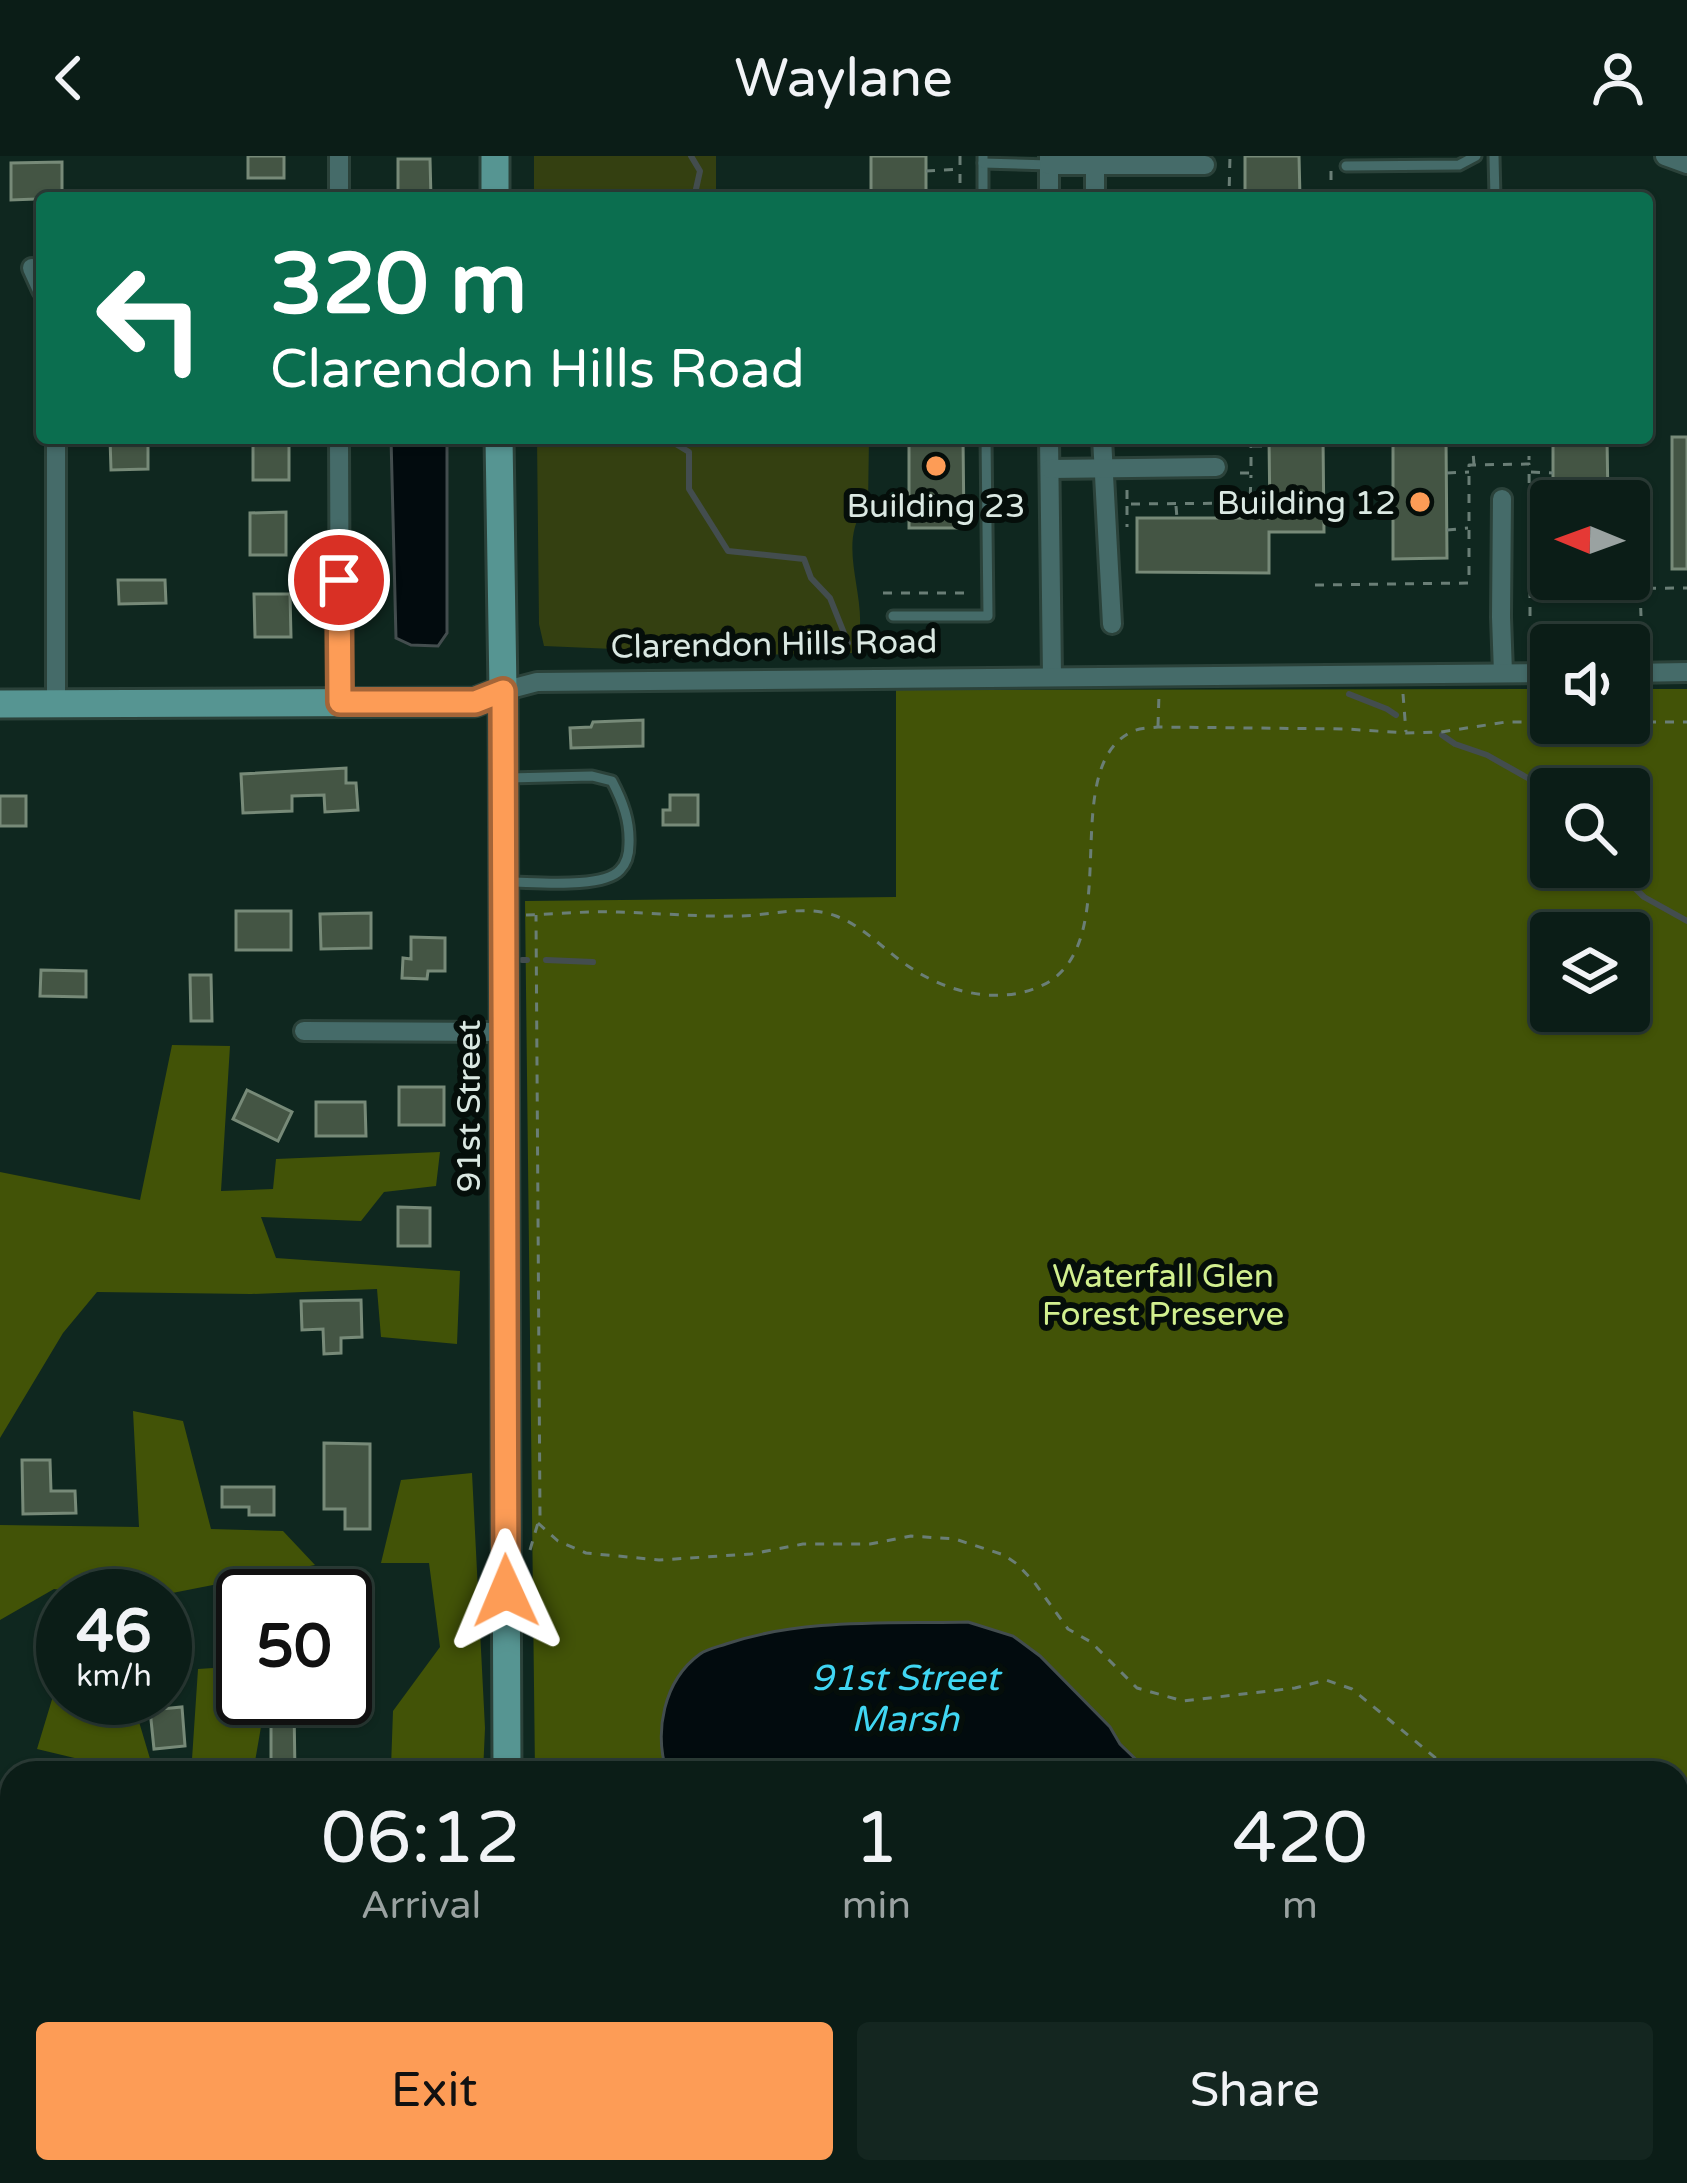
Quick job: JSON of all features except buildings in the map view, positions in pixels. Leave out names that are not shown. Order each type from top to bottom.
[{"type":"main road","points":[[494,156],[495,192]]},
{"type":"main road","name":"91st Street","points":[[499,444],[507,1761]]},
{"type":"main road","name":"Clarendon Hills Road","points":[[0,704],[475,702],[503,691]]},
{"type":"street","points":[[339,156],[339,192]]},
{"type":"street","points":[[1666,156],[1687,164]]},
{"type":"street","points":[[1049,192],[1049,160],[1205,165]]},
{"type":"street","points":[[1084,162],[1100,192]]},
{"type":"street","points":[[32,268],[36,277]]},
{"type":"street","points":[[56,444],[56,704]]},
{"type":"street","points":[[339,444],[340,702]]},
{"type":"street","points":[[1049,444],[1052,676]]},
{"type":"street","points":[[1102,444],[1112,624]]},
{"type":"street","points":[[1050,469],[1216,467]]},
{"type":"street","points":[[1502,500],[1503,673]]},
{"type":"street","points":[[1650,673],[1687,672]]},
{"type":"street","name":"Clarendon Hills Road","points":[[503,691],[537,682],[1530,673]]},
{"type":"street","points":[[304,1031],[504,1032]]},
{"type":"lane","points":[[1346,166],[1459,165],[1476,156]]},
{"type":"lane","points":[[1494,156],[1496,192]]},
{"type":"lane","points":[[983,192],[983,160],[1049,160]]},
{"type":"lane","points":[[893,616],[988,616],[986,444]]},
{"type":"lane","points":[[503,778],[592,776],[612,781],[629,827],[628,854],[622,869],[610,877],[583,882],[504,881]]},
{"type":"path","points":[[960,156],[961,192]]},
{"type":"path","points":[[1229,192],[1230,156]]},
{"type":"path","points":[[1331,165],[1331,192]]},
{"type":"path","points":[[926,171],[960,169]]},
{"type":"path","points":[[1472,444],[1474,465]]},
{"type":"path","points":[[1518,589],[1530,589],[1529,444]]},
{"type":"path","points":[[1251,446],[1269,446]]},
{"type":"path","points":[[1315,584],[1469,583],[1469,465],[1529,464]]},
{"type":"path","points":[[1447,472],[1469,472]]},
{"type":"path","points":[[1529,472],[1553,473]]},
{"type":"path","points":[[1250,502],[1251,473]]},
{"type":"path","points":[[1127,490],[1127,504],[1270,502]]},
{"type":"path","points":[[1232,503],[1232,518]]},
{"type":"path","points":[[1176,504],[1177,518]]},
{"type":"path","points":[[1447,530],[1469,529]]},
{"type":"path","points":[[1650,588],[1687,588]]},
{"type":"path","points":[[883,593],[981,593]]},
{"type":"path","points":[[1530,600],[1530,616]]},
{"type":"path","points":[[1640,600],[1641,616]]},
{"type":"path","points":[[1389,674],[1404,696],[1406,733]]},
{"type":"path","points":[[1158,727],[1159,686]]},
{"type":"path","points":[[525,915],[614,911],[753,916],[811,910],[862,930],[913,970],[950,988],[1019,995],[1058,976],[1078,950],[1084,933],[1100,775],[1118,742],[1129,733],[1158,727],[1406,733],[1530,722]]},
{"type":"path","points":[[1650,722],[1687,722]]},
{"type":"path","points":[[525,1565],[538,1523],[536,914]]},
{"type":"path","points":[[538,1523],[558,1541],[586,1553],[659,1559],[751,1554],[803,1544],[870,1544],[911,1536],[955,1539],[1017,1564],[1068,1629],[1091,1642],[1137,1688],[1183,1701],[1326,1680],[1352,1689],[1438,1761]]},
{"type":"green space","points":[[534,156],[716,156],[716,192],[534,192]]},
{"type":"green space","points":[[537,444],[869,444],[868,504],[859,517],[852,546],[860,625],[852,653],[753,655],[544,646],[539,624]]},
{"type":"green space","name":"Waterfall Glen Forest Preserve","points":[[1530,689],[1530,744],[1650,744],[1650,689],[1687,689],[1687,1761],[535,1761],[525,901],[896,897],[896,690]]},
{"type":"green space","points":[[172,1045],[230,1046],[221,1191],[273,1189],[276,1159],[440,1152],[436,1186],[384,1192],[361,1221],[261,1217],[276,1258],[460,1271],[457,1344],[381,1337],[377,1289],[251,1294],[97,1292],[63,1333],[0,1438],[0,1172],[140,1200]]},
{"type":"green space","points":[[133,1411],[183,1421],[211,1529],[283,1531],[315,1565],[216,1569],[216,1584],[192,1589],[192,1569],[36,1569],[36,1599],[0,1620],[0,1525],[139,1527]]},
{"type":"green space","points":[[472,1473],[484,1761],[391,1761],[393,1711],[440,1647],[429,1563],[381,1563],[401,1480]]},
{"type":"green space","points":[[216,1668],[216,1725],[261,1725],[255,1761],[165,1761],[192,1759],[198,1669]]},
{"type":"green space","points":[[44,1725],[140,1725],[151,1761],[87,1761],[37,1749]]},
{"type":"water","points":[[391,444],[447,444],[447,633],[438,646],[411,645],[396,638]]},
{"type":"water","name":"91st Street Marsh","points":[[968,1622],[1013,1636],[1040,1656],[1138,1761],[664,1761],[662,1724],[670,1693],[700,1654],[785,1630]]},
{"type":"waterway","points":[[691,156],[700,171],[695,192]]},
{"type":"waterway","points":[[676,444],[689,452],[689,489],[728,551],[804,559],[811,578],[830,598],[848,643]]},
{"type":"waterway","points":[[1349,694],[1396,715]]},
{"type":"waterway","points":[[1442,735],[1530,779]]},
{"type":"waterway","points":[[1635,888],[1687,921]]},
{"type":"waterway","points":[[522,960],[527,960]]},
{"type":"waterway","points":[[546,960],[593,962]]},
{"type":"place","name":"Building 23","points":[[936,466]]},
{"type":"place","name":"Building 12","points":[[1420,502]]},
{"type":"route","points":[[339,580],[340,702],[475,702],[503,691],[506,1591]]}]
